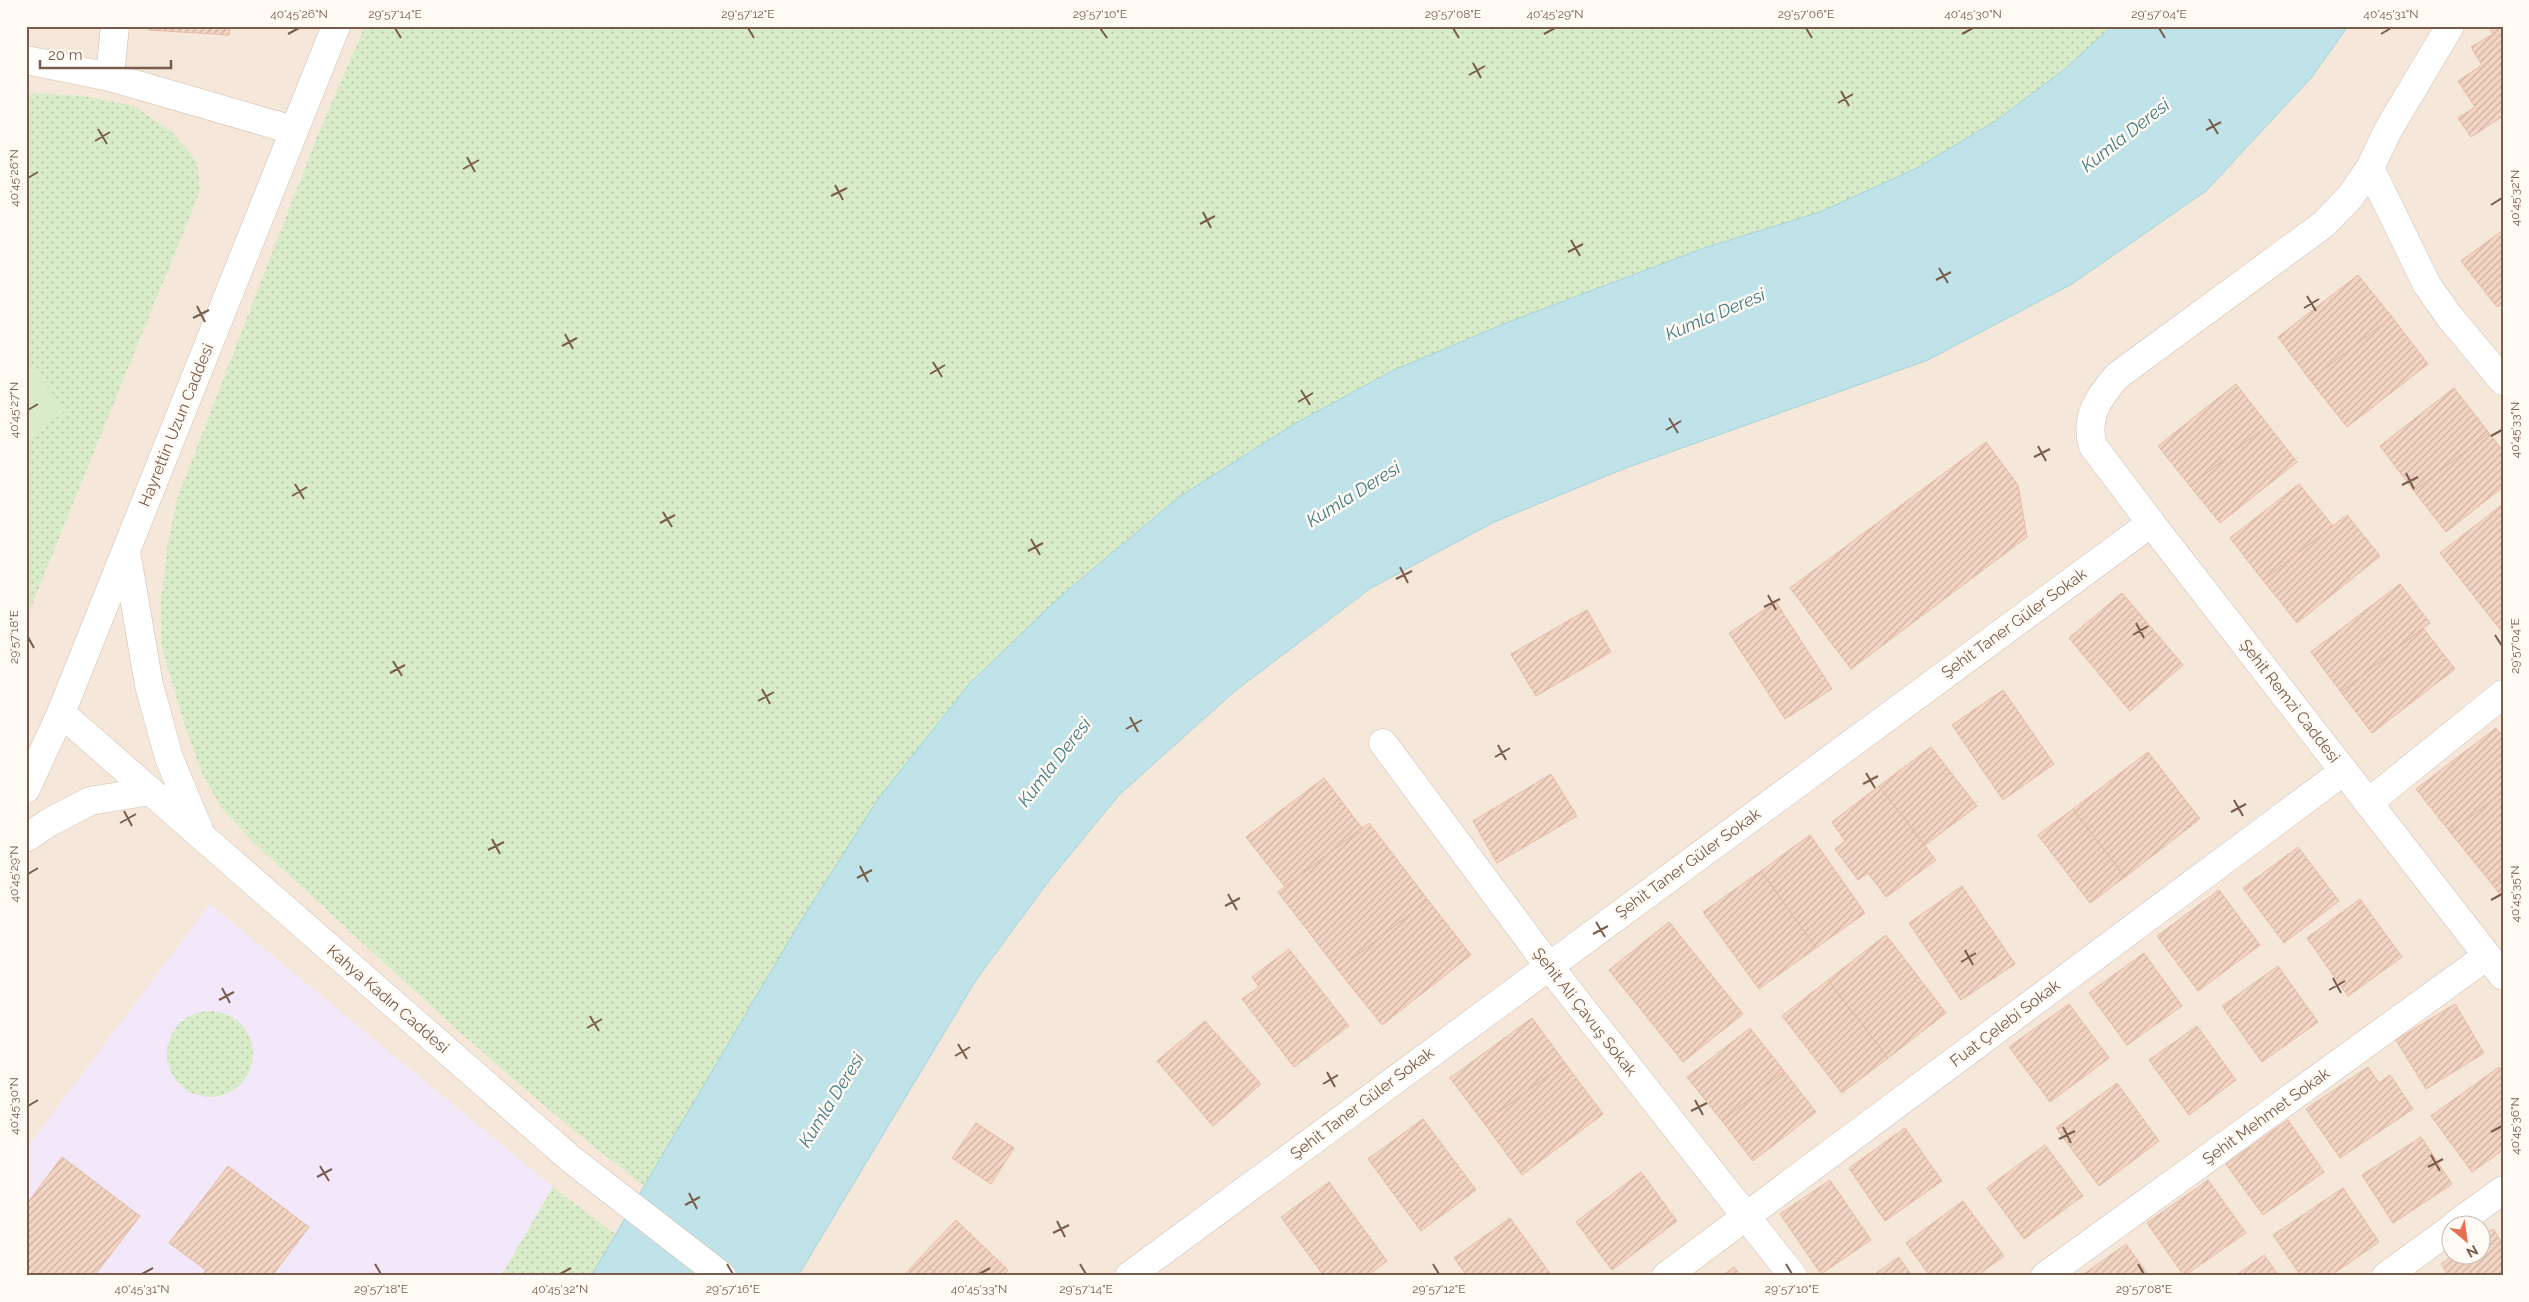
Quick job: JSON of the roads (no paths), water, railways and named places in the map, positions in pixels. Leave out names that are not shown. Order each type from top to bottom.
[{"type":"street","points":[[110,77],[114,26]]},
{"type":"street","name":"Hayrettin Uzun Caddesi","points":[[26,789],[61,713],[336,26]]},
{"type":"street","points":[[2450,26],[2388,130],[2370,168],[2427,285],[2448,316],[2503,381]]},
{"type":"street","points":[[26,60],[110,77],[293,130]]},
{"type":"street","name":"Şehit Remzi Caddesi","points":[[2370,168],[2350,197],[2324,224],[2117,376],[2103,392],[2090,420],[2089,434],[2093,446],[2151,523],[2495,966]]},
{"type":"street","name":"Şehit Taner Güler Sokak","points":[[1129,1276],[1548,965],[2151,523]]},
{"type":"street","points":[[126,550],[149,685],[169,758],[201,836]]},
{"type":"street","points":[[2368,803],[2503,694]]},
{"type":"street","name":"Kahya Kadın Caddesi","points":[[61,713],[572,1160],[722,1276]]},
{"type":"street","name":"Şehit Ali Çavuş Sokak","points":[[1383,744],[1548,965],[1793,1276]]},
{"type":"street","name":"Fuat Çelebi Sokak","points":[[1666,1276],[2344,771]]},
{"type":"street","points":[[26,838],[48,823],[90,801],[150,791]]},
{"type":"street","name":"Şehit Mehmet Sokak","points":[[2045,1276],[2495,966]]},
{"type":"street","points":[[2470,1214],[2503,1190]]},
{"type":"street","points":[[2386,1276],[2442,1235]]},
{"type":"water","name":"Kumla Deresi","points":[[2112,26],[2348,26],[2312,77],[2206,191],[2072,284],[1928,360],[1626,468],[1494,522],[1371,588],[1235,691],[1119,795],[1051,878],[976,980],[798,1276],[591,1276],[799,924],[878,799],[970,683],[1063,594],[1179,497],[1294,424],[1394,370],[1506,323],[1704,248],[1820,212],[1917,168],[1997,120],[2066,68]]}]
